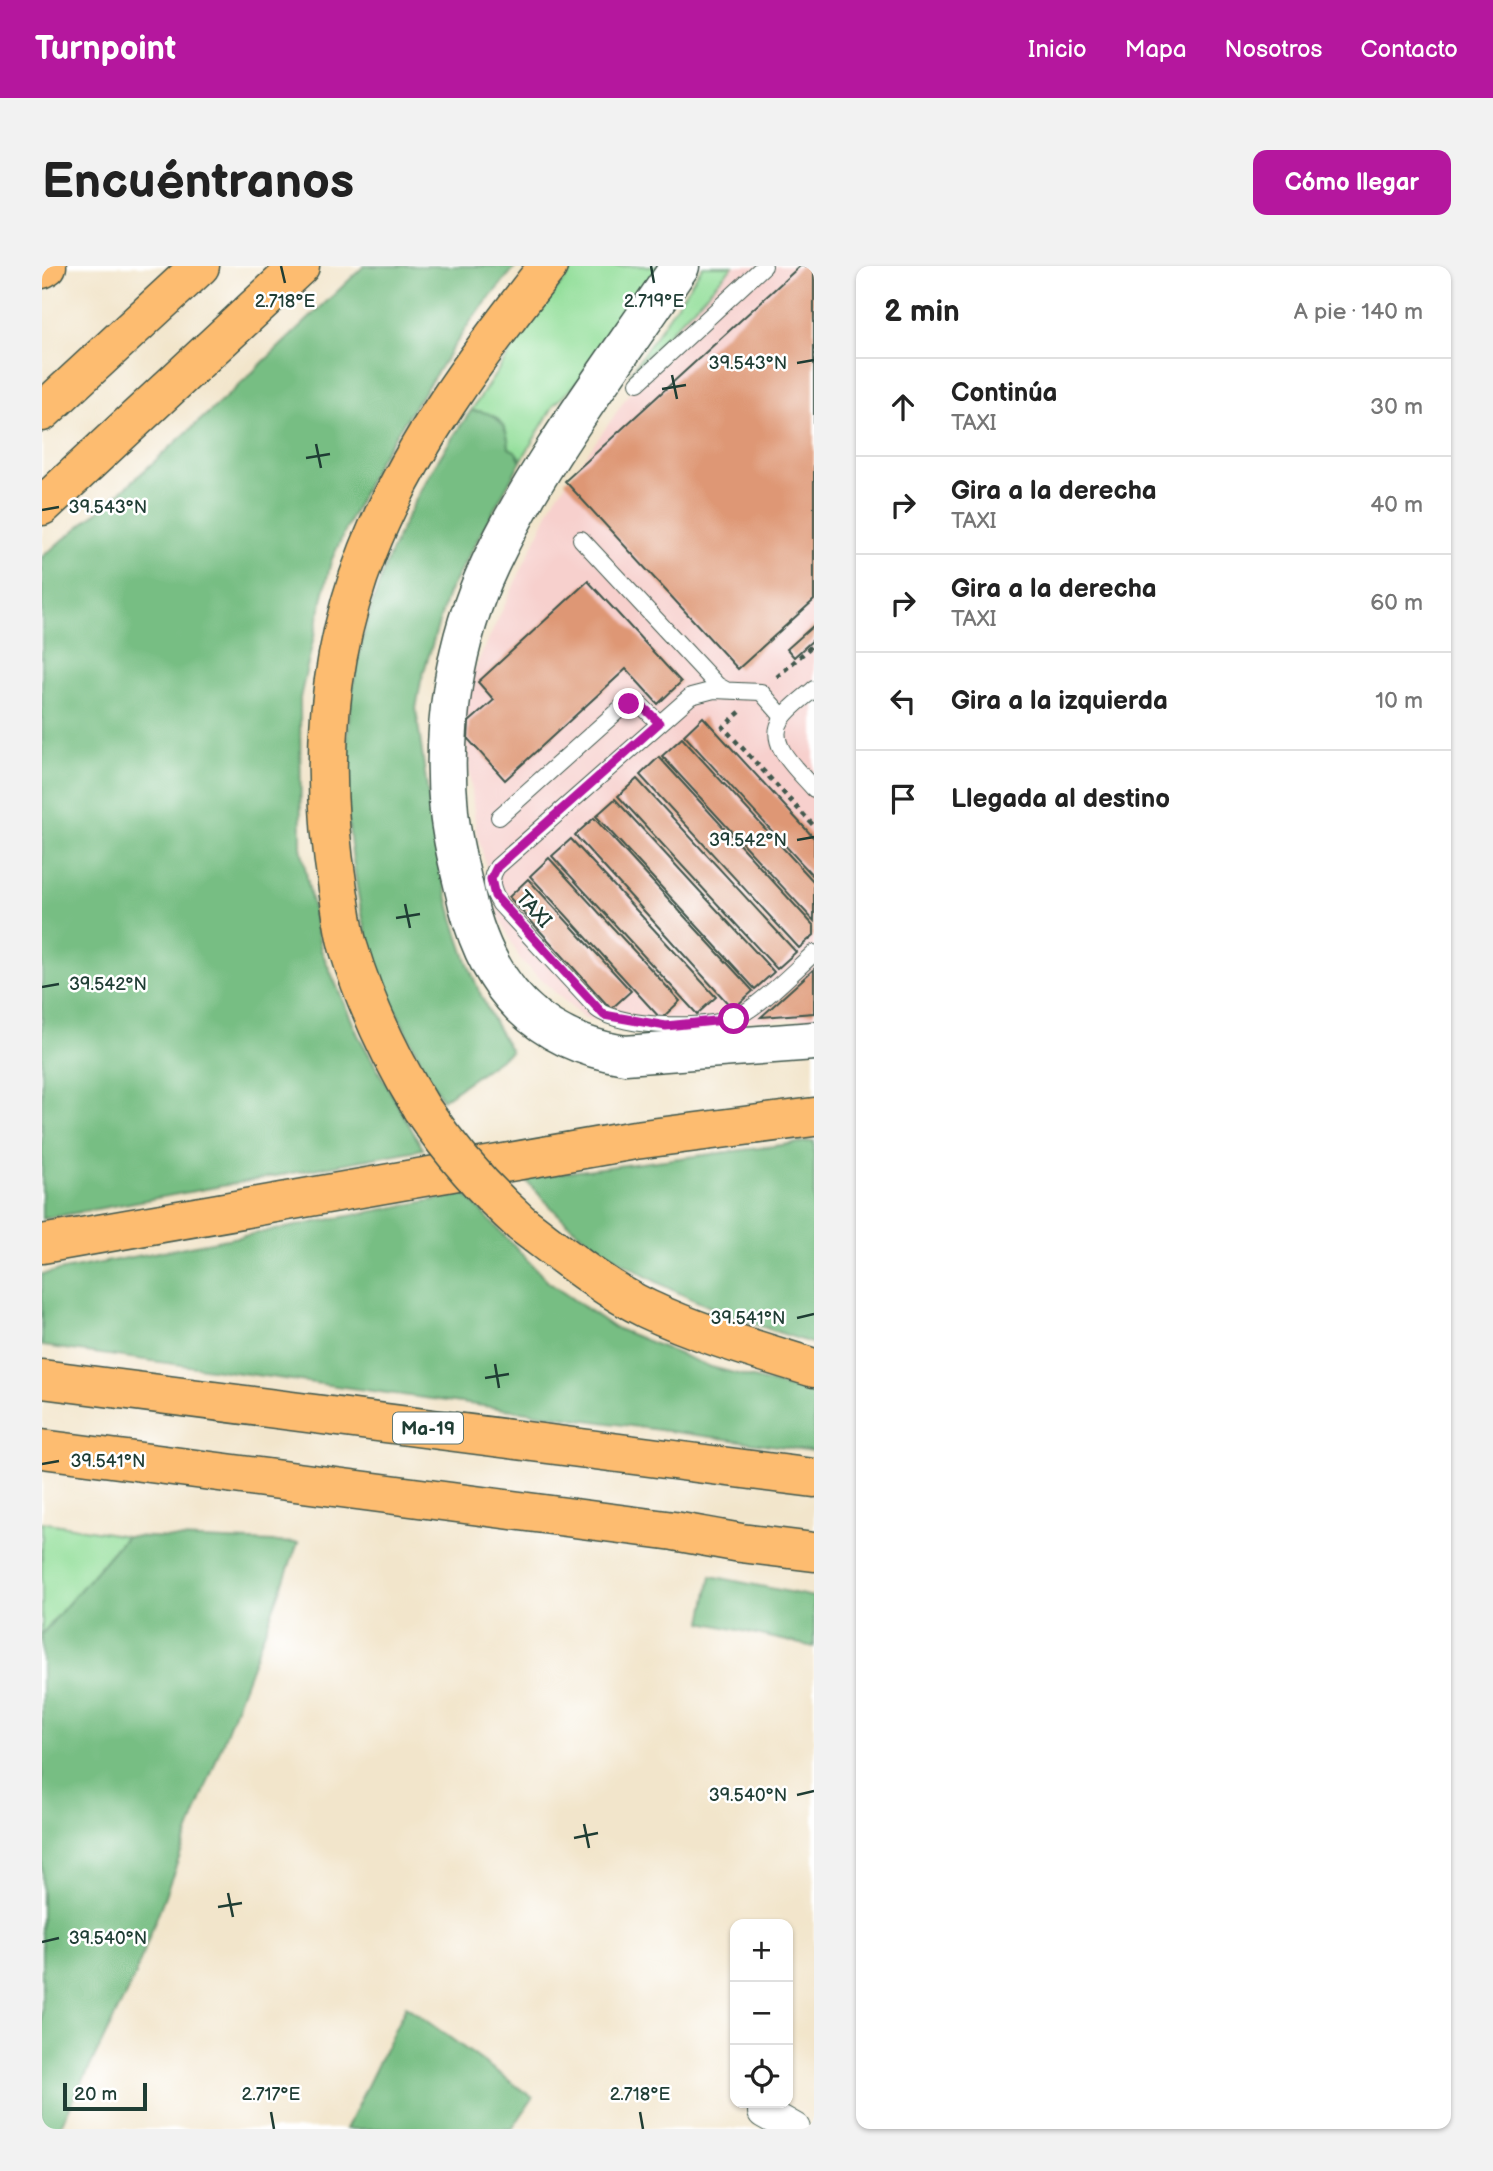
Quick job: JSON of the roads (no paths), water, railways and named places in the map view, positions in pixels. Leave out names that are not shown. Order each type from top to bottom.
[{"type":"highway","points":[[42,270],[47,266]]},
{"type":"highway","points":[[42,412],[200,266]]},
{"type":"highway","points":[[42,506],[300,266]]},
{"type":"highway","points":[[548,266],[478,358],[426,435],[393,498],[364,564],[348,614],[334,675],[326,750],[328,808],[347,943],[366,998],[402,1075],[422,1109],[443,1140],[475,1178],[522,1224],[587,1273],[645,1308],[711,1336],[814,1368]]},
{"type":"highway","points":[[42,1244],[635,1140],[814,1117]]},
{"type":"highway","name":"Ma-19","points":[[42,1379],[814,1478]]},
{"type":"highway","points":[[42,1449],[674,1531],[814,1552]]},
{"type":"highway","points":[[741,1543],[778,1568],[814,1576]]},
{"type":"street","points":[[680,266],[508,527],[477,598],[456,671],[447,743],[449,813],[457,861],[471,916],[488,960],[501,981],[534,1019],[577,1044],[625,1055],[814,1041]]},
{"type":"street","points":[[764,2112],[794,2129]]},
{"type":"lane","points":[[638,383],[764,266]]},
{"type":"lane","points":[[581,539],[717,685],[726,690]]},
{"type":"lane","points":[[814,689],[783,717],[776,732],[781,749],[814,789]]},
{"type":"lane","name":"TAXI","points":[[783,717],[761,692],[704,691],[691,696],[497,867],[491,879],[500,904],[604,1015],[666,1026],[734,1019],[751,1008],[814,953]]},
{"type":"lane","points":[[499,817],[622,707],[636,703],[659,723]]}]
